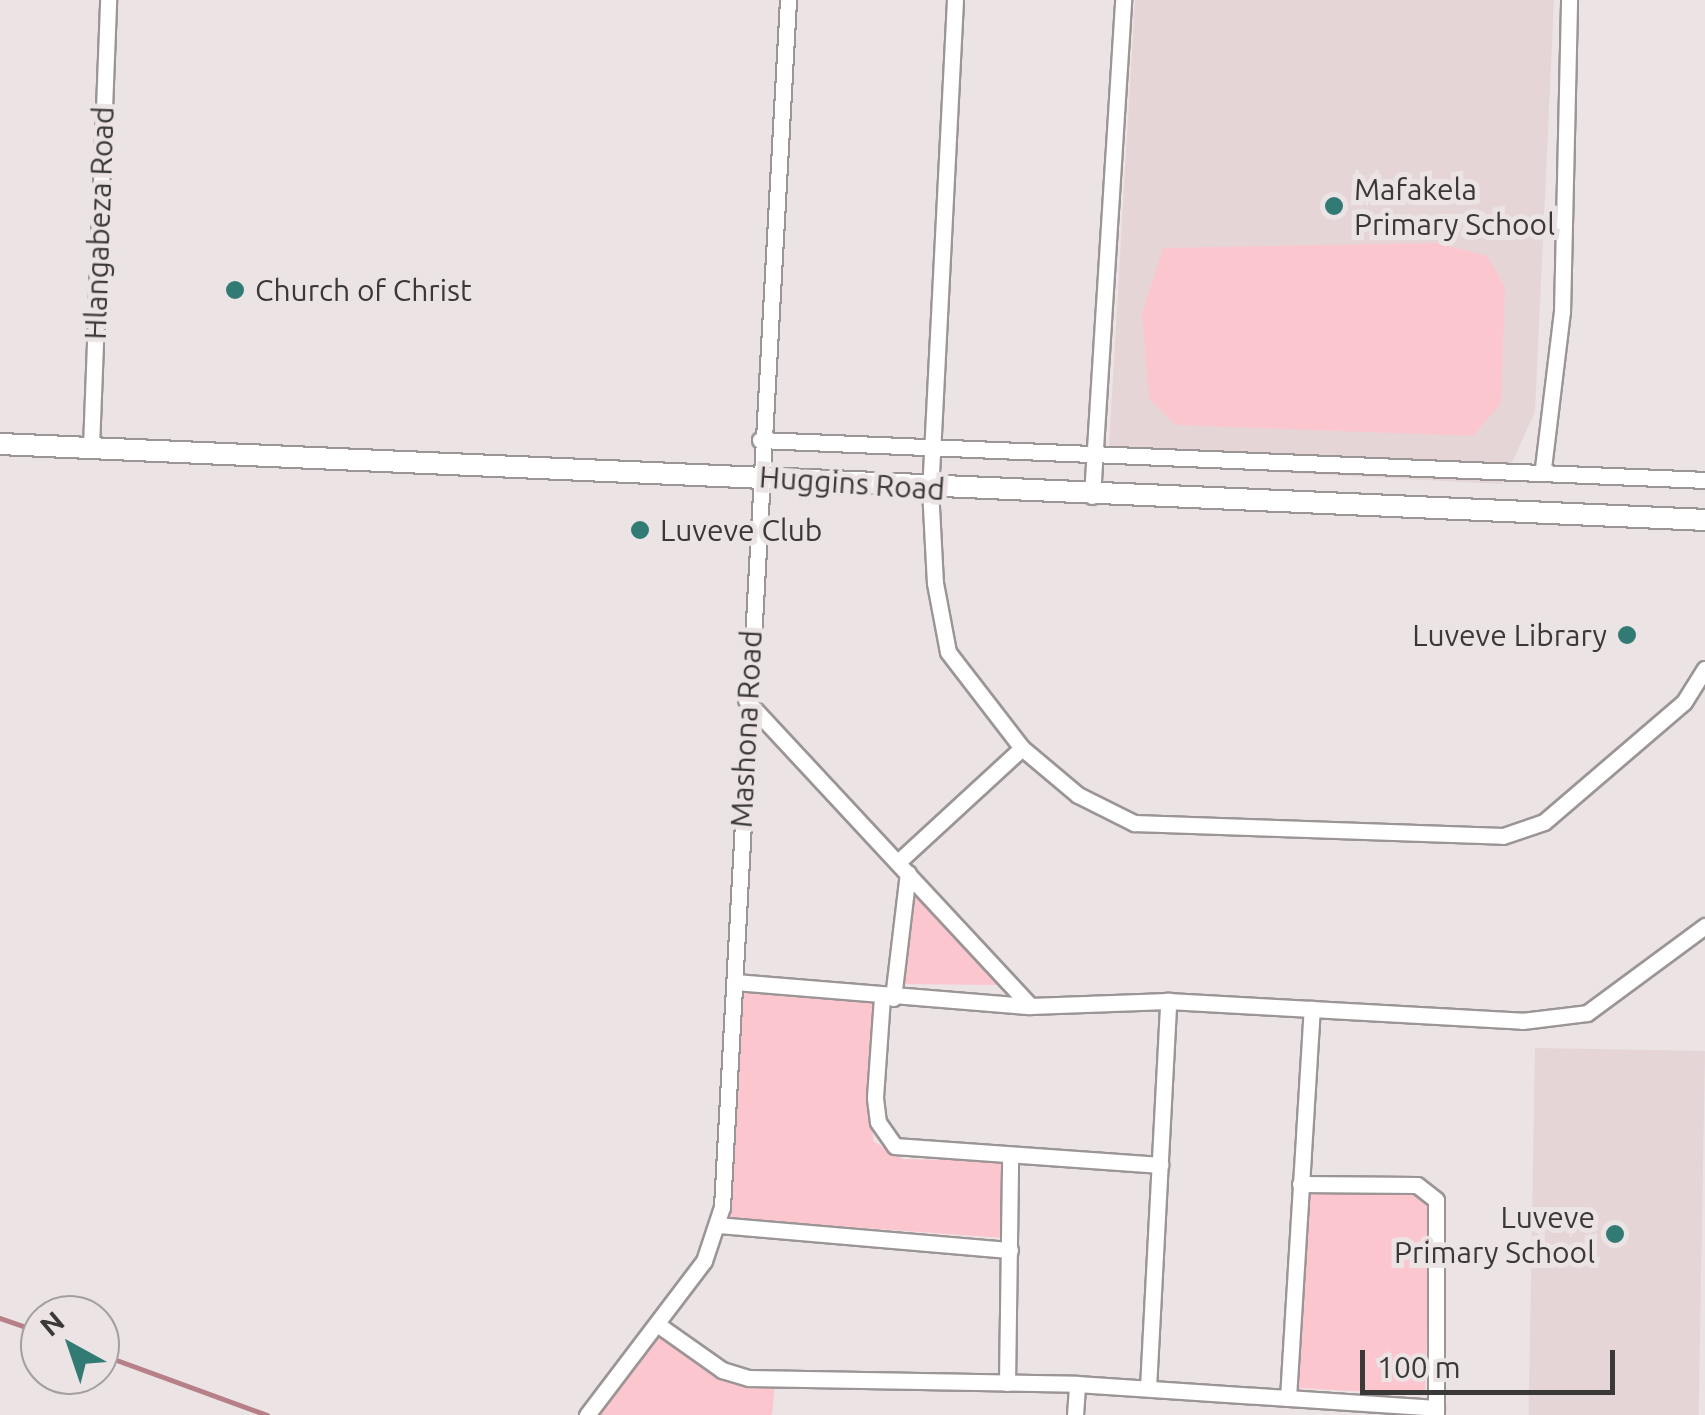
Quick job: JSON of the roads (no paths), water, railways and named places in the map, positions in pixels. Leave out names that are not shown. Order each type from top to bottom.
[{"type":"street","name":"Hlangabeza Road","points":[[90,447],[108,0]]},
{"type":"street","name":"Mashona Road","points":[[586,1415],[656,1324],[718,1226],[736,982],[746,700],[788,0]]},
{"type":"street","points":[[955,0],[930,488],[948,652],[1022,748],[1078,795],[1134,822],[1503,836],[1544,822],[1684,702],[1705,669]]},
{"type":"street","points":[[1092,496],[1123,0]]},
{"type":"street","points":[[1542,468],[1562,312],[1569,0]]},
{"type":"street","points":[[760,440],[1542,468],[1705,480]]},
{"type":"street","name":"Huggins Road","points":[[0,444],[760,476],[1092,496],[1705,520]]},
{"type":"street","points":[[746,700],[1030,1006]]},
{"type":"street","points":[[1022,748],[903,868],[875,1098],[883,1135],[912,1152],[1160,1165]]},
{"type":"street","points":[[736,982],[1030,1006],[1168,1000],[1568,1018],[1636,982],[1705,926]]},
{"type":"street","points":[[1148,1388],[1168,1000]]},
{"type":"street","points":[[1288,1398],[1312,1009]]},
{"type":"street","points":[[1007,1383],[1010,1156]]},
{"type":"street","points":[[656,1324],[722,1370],[749,1378],[1077,1384],[1436,1412],[1436,1200],[1417,1184],[1300,1184]]},
{"type":"street","points":[[718,1226],[1010,1250]]},
{"type":"street","points":[[1075,1415],[1077,1384]]},
{"type":"waterway","points":[[0,1318],[20,1325]]},
{"type":"waterway","points":[[120,1361],[267,1415]]},
{"type":"place","name":"Mafakela Primary School","points":[[1334,206]]},
{"type":"place","name":"Church of Christ","points":[[235,290]]},
{"type":"place","name":"Luveve Club","points":[[640,530]]},
{"type":"place","name":"Luveve Library","points":[[1627,635]]},
{"type":"place","name":"Luveve Primary School","points":[[1615,1234]]}]
